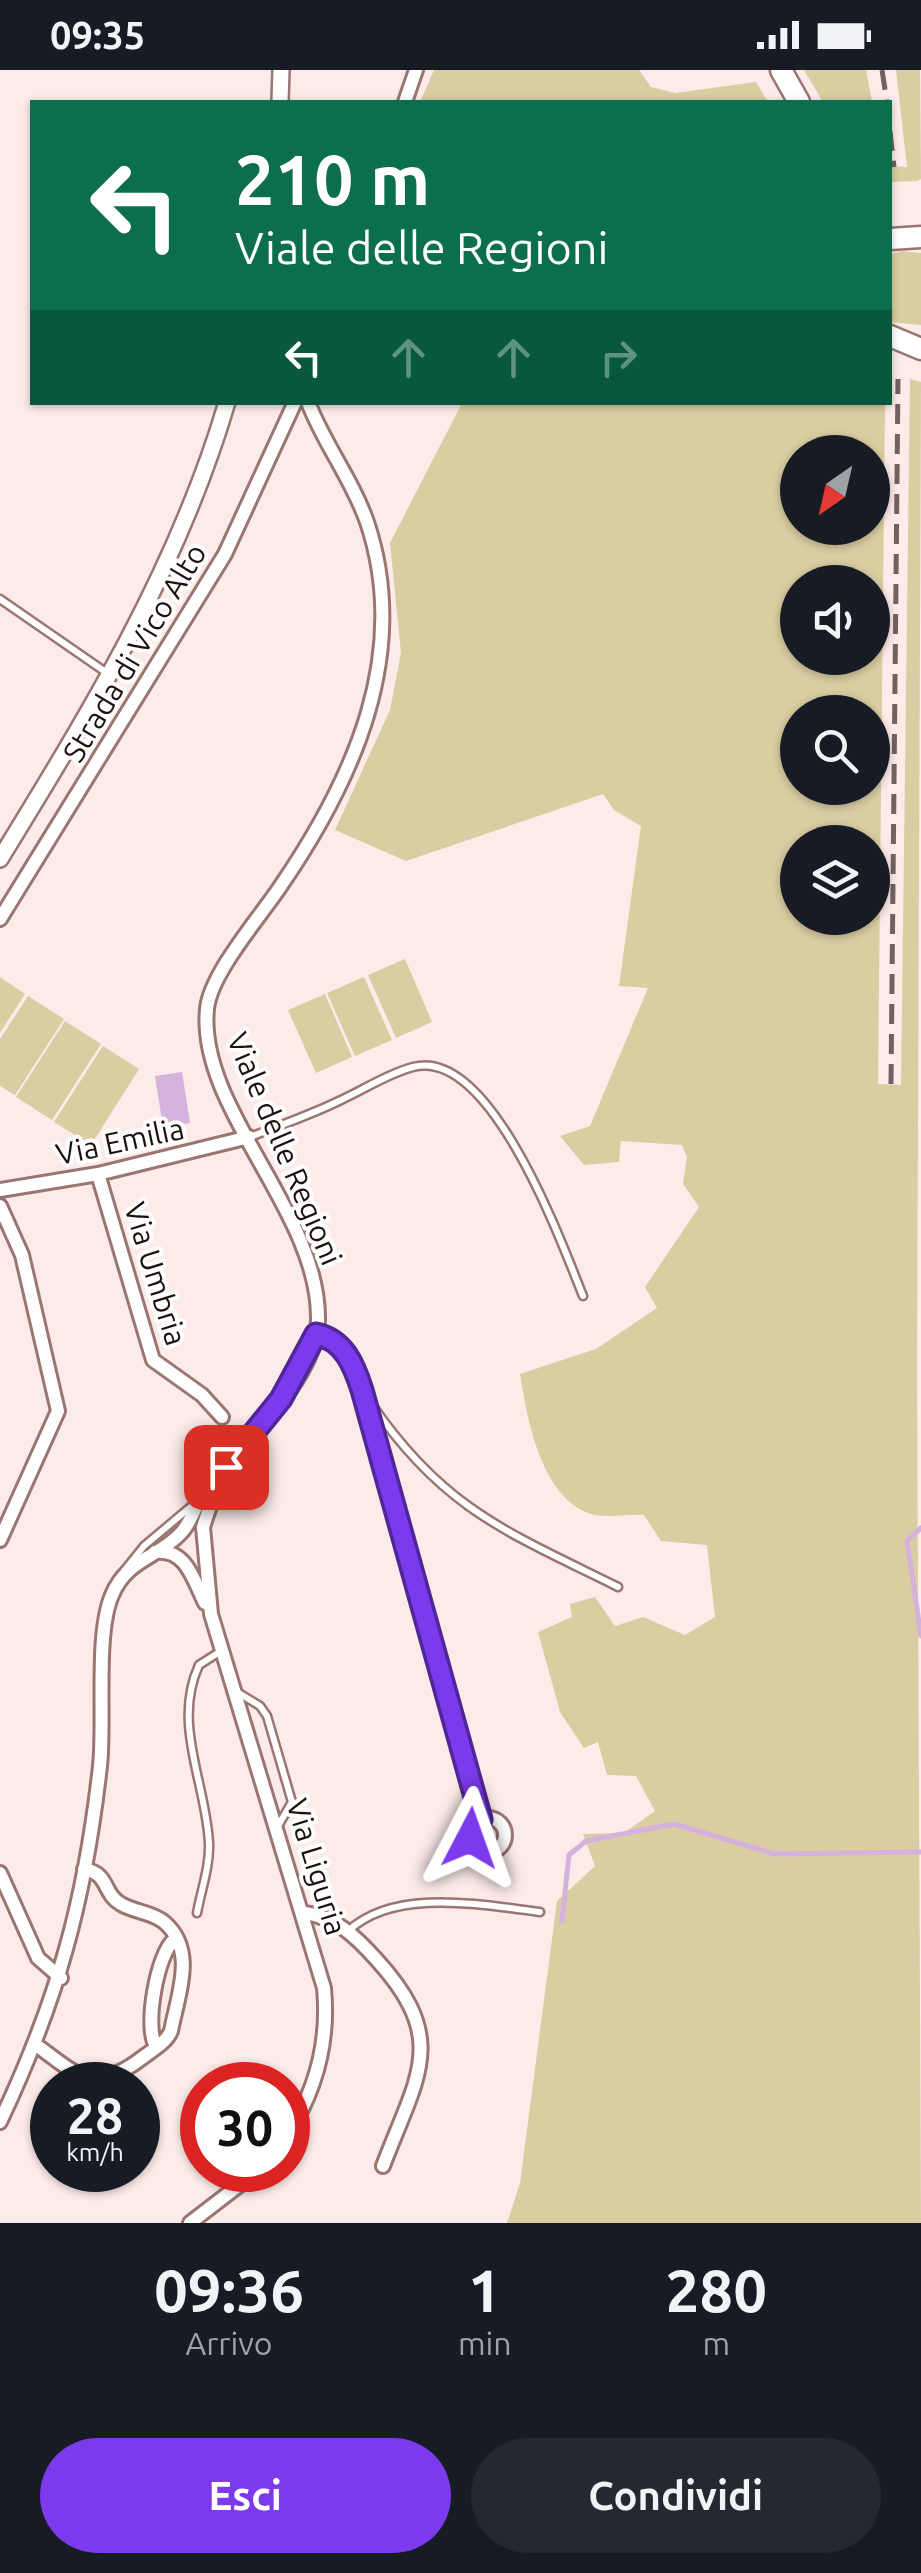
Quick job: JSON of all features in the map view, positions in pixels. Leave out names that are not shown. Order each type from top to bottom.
[{"type":"main road","points":[[781,70],[799,100]]},
{"type":"main road","points":[[893,337],[921,338]]},
{"type":"main road","points":[[893,337],[921,349]]},
{"type":"street","points":[[280,100],[281,70]]},
{"type":"street","points":[[406,100],[416,70]]},
{"type":"street","points":[[0,859],[112,676],[186,520],[226,405]]},
{"type":"street","name":"Strada di Vico Alto","points":[[0,919],[225,554],[294,405]]},
{"type":"street","name":"Viale delle Regioni","points":[[309,405],[368,526],[382,602],[382,660],[367,721],[334,796],[207,1003],[207,1029],[216,1066],[304,1252],[317,1300],[316,1334]]},
{"type":"street","name":"Via Emilia","points":[[0,1190],[98,1174],[249,1137]]},
{"type":"street","name":"Via Umbria","points":[[98,1174],[153,1360],[202,1395],[222,1417]]},
{"type":"street","points":[[0,1206],[20,1247],[58,1411],[0,1540]]},
{"type":"street","points":[[0,2122],[61,1978],[84,1869],[101,1761],[108,1609],[118,1585],[137,1561],[181,1534],[199,1500],[281,1399],[316,1334],[332,1338],[343,1349],[362,1390],[481,1819]]},
{"type":"street","name":"Via Liguria","points":[[211,1614],[202,1527],[210,1498],[226,1467]]},
{"type":"street","name":"Via Liguria","points":[[151,1553],[168,1550],[179,1556],[211,1614],[305,1913],[322,1975],[326,2023],[310,2088]]},
{"type":"street","points":[[35,2044],[74,2073],[95,2080],[123,2071],[170,2034],[185,1960],[164,1922],[118,1903],[102,1876],[84,1869]]},
{"type":"street","points":[[0,1873],[34,1952],[61,1978]]},
{"type":"street","points":[[305,1913],[348,1931],[404,1993],[423,2042],[418,2075],[383,2166]]},
{"type":"street","points":[[156,2046],[148,2024],[165,1950],[174,1940]]},
{"type":"street","points":[[190,2223],[230,2192]]},
{"type":"lane","points":[[0,599],[112,676]]},
{"type":"lane","points":[[249,1137],[313,1114],[412,1067],[446,1072],[492,1113],[520,1152],[583,1296]]},
{"type":"lane","points":[[362,1390],[399,1442],[458,1502],[618,1587]]},
{"type":"lane","points":[[118,1585],[133,1557],[199,1500]]},
{"type":"lane","points":[[197,1913],[209,1847],[190,1750],[190,1707],[199,1665],[223,1650]]},
{"type":"lane","points":[[236,1691],[264,1711],[288,1785],[292,1802],[277,1827]]},
{"type":"lane","points":[[348,1931],[365,1918],[404,1906],[490,1906],[540,1912]]},
{"type":"shaded area","points":[[434,70],[639,70],[651,87],[675,93],[756,82],[767,100],[421,100]]},
{"type":"shaded area","points":[[804,70],[866,70],[872,100],[822,100]]},
{"type":"shaded area","points":[[896,70],[920,70],[921,179],[892,182],[892,166],[907,167]]},
{"type":"shaded area","points":[[921,253],[921,325],[892,322],[892,254]]},
{"type":"shaded area","points":[[910,379],[921,382],[917,1370],[921,2223],[507,2223],[520,2183],[557,1901],[595,1866],[583,1834],[624,1833],[655,1811],[636,1776],[607,1775],[598,1742],[584,1748],[560,1712],[538,1632],[572,1617],[570,1604],[595,1597],[615,1626],[643,1617],[685,1635],[715,1617],[707,1545],[661,1541],[644,1515],[594,1515],[572,1503],[558,1489],[532,1432],[520,1374],[596,1349],[657,1308],[645,1287],[699,1207],[683,1184],[687,1157],[682,1145],[621,1141],[619,1162],[584,1165],[560,1136],[590,1126],[648,988],[619,986],[641,826],[614,810],[603,794],[406,861],[335,830],[390,710],[401,653],[390,543],[461,405],[885,405],[885,435],[780,435],[780,545],[884,545],[883,565],[780,565],[780,675],[882,675],[882,695],[780,695],[780,805],[881,805],[881,825],[780,825],[780,935],[880,935],[878,1084],[901,1085]]},
{"type":"shaded area","points":[[405,959],[432,1022],[396,1038],[368,975]]},
{"type":"shaded area","points":[[0,977],[25,994],[0,1033]]},
{"type":"shaded area","points":[[364,977],[392,1040],[355,1056],[327,993]]},
{"type":"shaded area","points":[[325,994],[352,1057],[316,1073],[288,1010]]},
{"type":"shaded area","points":[[28,996],[64,1019],[15,1095],[0,1086],[0,1039]]},
{"type":"shaded area","points":[[65,1021],[101,1044],[52,1120],[16,1097]]},
{"type":"shaded area","points":[[103,1046],[139,1069],[91,1145],[54,1122]]},
{"type":"shaded area","points":[[182,1072],[190,1123],[163,1127],[155,1076]]},
{"type":"waterway","points":[[921,1528],[907,1541],[921,1636]]},
{"type":"waterway","points":[[562,1921],[569,1855],[586,1841],[674,1824],[775,1854],[921,1852]]},
{"type":"railway","points":[[882,70],[887,100]]},
{"type":"railway","points":[[892,149],[894,167]]},
{"type":"railway","points":[[891,1084],[898,379]]},
{"type":"route","points":[[226,1467],[281,1399],[303,1365],[316,1334],[334,1340],[343,1349],[362,1390],[481,1819],[472,1827],[470,1838]]}]
